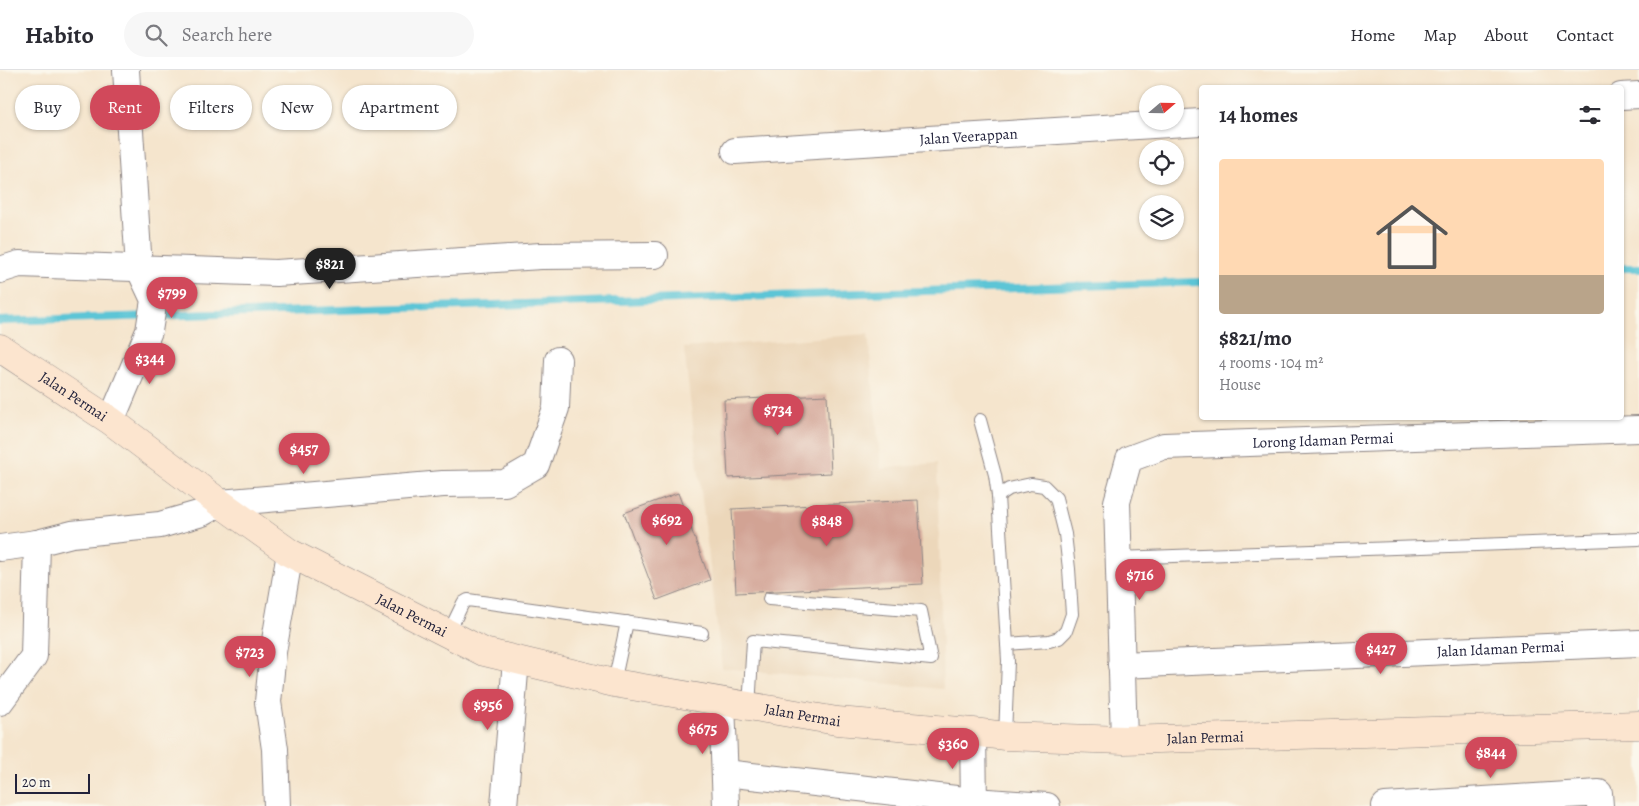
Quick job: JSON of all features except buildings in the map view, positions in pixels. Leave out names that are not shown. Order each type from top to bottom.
[{"type":"street","points":[[111,422],[149,332],[154,300],[139,268],[126,70]]},
{"type":"street","points":[[1624,96],[1639,94]]},
{"type":"street","name":"Jalan Veerappan","points":[[735,151],[1199,122]]},
{"type":"street","points":[[0,270],[19,264],[276,274],[542,256],[655,255]]},
{"type":"street","name":"Jalan Permai","points":[[0,348],[111,422],[290,553],[484,652],[614,683],[722,703],[837,721],[1005,736],[1124,740],[1639,725]]},
{"type":"street","points":[[0,548],[37,543],[72,534],[160,525],[202,513],[220,503],[443,484],[505,483],[536,465],[556,408],[558,360]]},
{"type":"street","name":"Lorong Idaman Permai","points":[[1118,558],[1117,502],[1129,459],[1164,446],[1639,429]]},
{"type":"street","points":[[0,702],[34,656],[37,543]]},
{"type":"street","points":[[277,806],[275,749],[268,702],[273,652],[290,553]]},
{"type":"street","points":[[1118,558],[1124,740]]},
{"type":"street","name":"Jalan Idaman Permai","points":[[1121,665],[1639,643]]},
{"type":"street","points":[[504,806],[516,660]]},
{"type":"street","points":[[722,703],[726,806]]},
{"type":"street","points":[[973,732],[974,804]]},
{"type":"street","points":[[725,773],[974,804],[1047,806]]},
{"type":"street","points":[[1385,806],[1599,800]]},
{"type":"lane","points":[[980,420],[995,475],[998,496],[1008,662],[1005,736]]},
{"type":"lane","points":[[998,496],[1009,489],[1032,484],[1044,486],[1056,498],[1065,534],[1072,614],[1066,630],[1060,638],[1049,641],[1007,644]]},
{"type":"lane","points":[[1118,558],[1639,539]]},
{"type":"lane","points":[[749,707],[753,641],[931,660],[921,611],[769,599]]},
{"type":"lane","points":[[448,634],[462,603],[468,600],[702,633]]},
{"type":"lane","points":[[614,683],[627,622]]},
{"type":"shaded area","points":[[868,334],[881,469],[937,463],[943,689],[722,668],[684,348]]},
{"type":"waterway","points":[[1624,268],[1639,268]]},
{"type":"waterway","points":[[0,321],[1199,282]]}]
